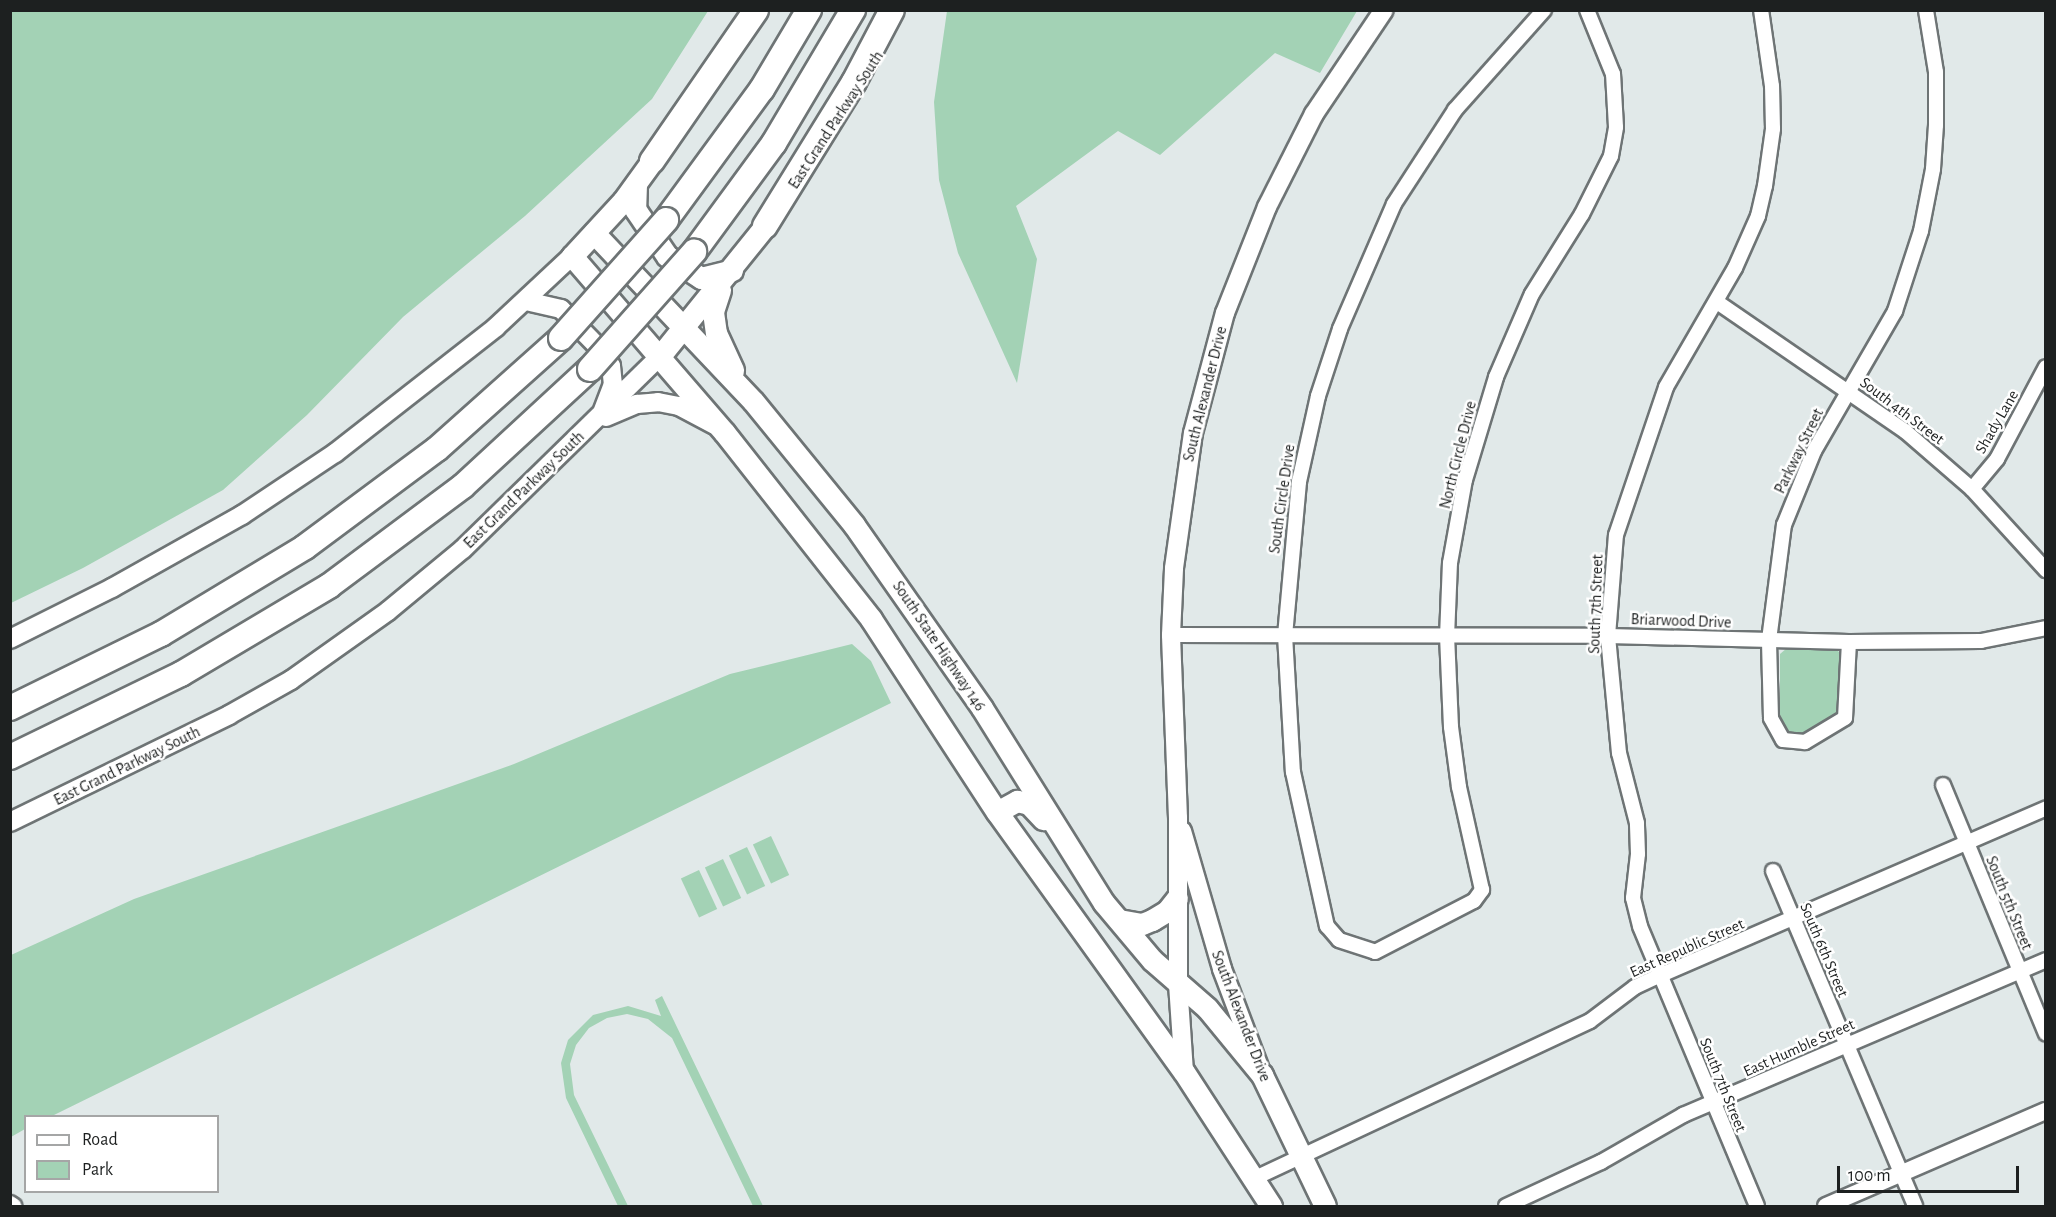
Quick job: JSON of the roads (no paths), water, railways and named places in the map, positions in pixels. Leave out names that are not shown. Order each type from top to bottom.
[{"type":"highway","points":[[652,161],[756,10]]},
{"type":"highway","points":[[10,708],[161,634],[305,548],[437,449],[561,338],[666,220],[762,89],[809,10]]},
{"type":"highway","points":[[10,757],[181,674],[328,586],[464,486],[590,369],[694,252],[774,143],[854,10]]},
{"type":"highway","points":[[765,226],[854,82],[892,10]]},
{"type":"main road","points":[[10,639],[112,588],[242,515],[414,395],[526,301],[594,233],[636,184],[746,10]]},
{"type":"main road","name":"East Grand Parkway South","points":[[10,822],[174,745],[291,680],[388,611],[463,549],[660,356],[727,276],[824,144],[905,10]]},
{"type":"main road","name":"South Alexander Drive","points":[[1271,1206],[1184,1072],[1178,984],[1178,818],[1171,635],[1183,490],[1206,377],[1225,313],[1290,157],[1314,114],[1384,10]]},
{"type":"main road","points":[[636,184],[634,209],[667,256],[701,278],[727,276],[713,312],[716,333],[753,401]]},
{"type":"main road","name":"South State Highway 146","points":[[594,233],[753,401],[802,459],[901,589],[982,708],[1065,841],[1119,920],[1152,960],[1207,1008],[1262,1075]]},
{"type":"main road","points":[[572,256],[724,432],[877,628],[997,812],[1184,1072]]},
{"type":"main road","points":[[526,301],[561,309],[600,349],[611,366],[613,384],[596,421]]},
{"type":"main road","points":[[596,421],[637,404],[658,402],[680,406],[724,432]]},
{"type":"main road","points":[[997,812],[1017,801],[1029,804],[1065,841]]},
{"type":"main road","name":"South Alexander Drive","points":[[1178,818],[1222,969],[1262,1075],[1325,1206]]},
{"type":"main road","points":[[1119,920],[1142,924],[1152,920],[1177,898]]},
{"type":"street","name":"South Circle Drive","points":[[1441,918],[1375,952],[1339,940],[1327,926],[1293,772],[1285,634],[1292,531],[1309,433],[1354,289],[1394,204],[1455,110],[1544,10]]},
{"type":"street","name":"North Circle Drive","points":[[1441,918],[1474,900],[1482,890],[1459,787],[1447,637],[1450,563],[1465,480],[1496,377],[1532,294],[1587,206],[1611,156],[1616,127],[1613,74],[1587,10]]},
{"type":"street","name":"South 7th Street","points":[[1757,1206],[1711,1105],[1640,926],[1633,898],[1637,823],[1619,753],[1608,636],[1616,535],[1665,387],[1717,302],[1758,216],[1770,154],[1772,86],[1761,10]]},
{"type":"street","name":"Parkway Street","points":[[1849,642],[1845,718],[1805,742],[1794,743],[1783,740],[1771,718],[1769,640],[1784,525],[1814,451],[1895,311],[1923,221],[1936,125],[1936,72],[1926,10]]},
{"type":"street","name":"South 4th Street","points":[[1717,302],[1905,431],[1972,489],[2046,570]]},
{"type":"street","name":"Shady Lane","points":[[1972,489],[1997,459],[2045,369]]},
{"type":"street","name":"Briarwood Drive","points":[[1171,635],[1608,636],[1849,642],[1982,641],[2046,628]]},
{"type":"street","name":"South 5th Street","points":[[1943,784],[2046,1034]]},
{"type":"street","name":"East Republic Street","points":[[1253,1179],[1590,1021],[1635,987],[1794,920],[2046,808]]},
{"type":"street","name":"South 6th Street","points":[[1773,872],[1915,1206]]},
{"type":"street","name":"East Humble Street","points":[[1506,1206],[1600,1162],[1683,1115],[2046,960]]},
{"type":"street","points":[[1826,1206],[2046,1111]]}]
